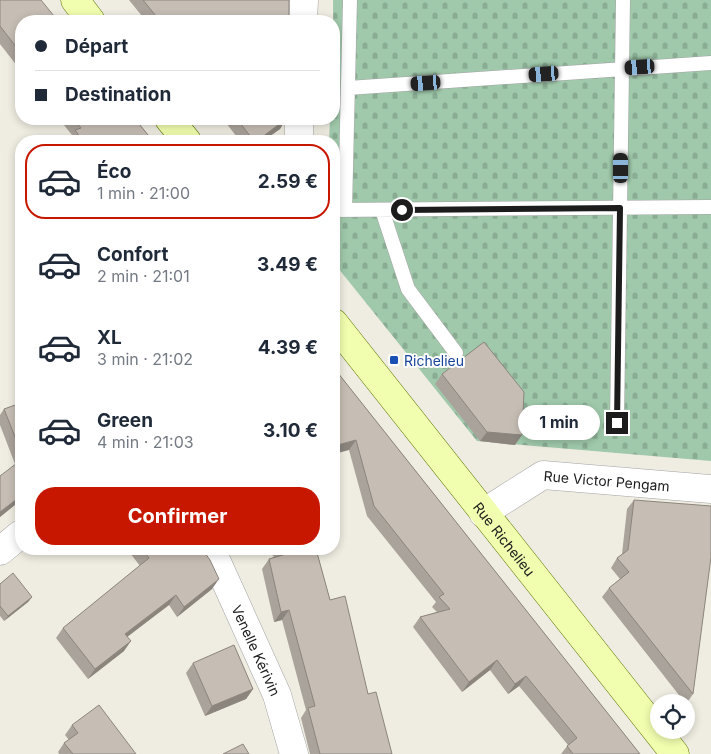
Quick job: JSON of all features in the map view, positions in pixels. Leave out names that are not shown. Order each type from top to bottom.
[{"type":"street","points":[[75,0],[87,15]]},
{"type":"street","points":[[303,15],[304,0]]},
{"type":"street","points":[[174,125],[182,135]]},
{"type":"street","name":"Rue Richelieu","points":[[340,331],[674,754]]},
{"type":"street","name":"Rue Victor Pengam","points":[[483,513],[543,475],[711,489]]},
{"type":"street","points":[[0,552],[15,539]]},
{"type":"street","name":"Venelle Kérivin","points":[[214,555],[276,695],[294,754]]},
{"type":"lane","points":[[340,196],[348,88],[350,0]]},
{"type":"lane","points":[[617,423],[623,0]]},
{"type":"lane","points":[[348,88],[711,62]]},
{"type":"lane","points":[[340,210],[711,207]]},
{"type":"lane","points":[[382,210],[408,289],[456,353]]},
{"type":"green space","points":[[333,0],[711,0],[711,461],[477,441],[340,270],[340,135],[329,135],[330,125],[340,125],[340,15],[333,15]]},
{"type":"building","points":[[0,0],[41,0],[53,15],[15,15],[15,45],[0,26]]},
{"type":"building","points":[[143,0],[289,0],[289,15],[155,15]]},
{"type":"building","points":[[78,125],[140,125],[148,135],[79,135],[75,130],[81,128]]},
{"type":"building","points":[[242,125],[278,125],[265,135],[249,135]]},
{"type":"building","points":[[484,342],[524,392],[522,435],[487,432],[442,374]]},
{"type":"building","points":[[340,376],[640,754],[573,754],[567,746],[577,738],[526,676],[515,684],[497,660],[469,682],[420,617],[450,609],[439,597],[444,594],[374,506],[356,440],[340,444]]},
{"type":"building","points":[[15,405],[15,437],[4,409]]},
{"type":"building","points":[[15,465],[15,501],[0,512],[0,476]]},
{"type":"building","points":[[634,500],[711,506],[711,557],[693,694],[609,588],[629,572],[617,558],[628,550]]},
{"type":"building","points":[[147,555],[206,555],[219,579],[184,607],[176,595],[125,634],[131,641],[95,669],[63,628],[149,558]]},
{"type":"building","points":[[283,555],[318,555],[330,600],[345,596],[368,694],[376,692],[392,754],[320,754],[308,708],[315,706],[289,610],[281,612],[269,559]]},
{"type":"building","points":[[13,573],[32,597],[8,616],[0,606],[0,584]]},
{"type":"building","points":[[234,645],[253,689],[212,706],[193,663]]},
{"type":"building","points":[[99,705],[136,754],[73,754],[64,743],[78,733],[72,725]]},
{"type":"building","points":[[243,744],[249,754],[223,754]]},
{"type":"place","name":"Richelieu","points":[[394,360]]},
{"type":"route","points":[[402,210],[620,208],[617,423]]}]
